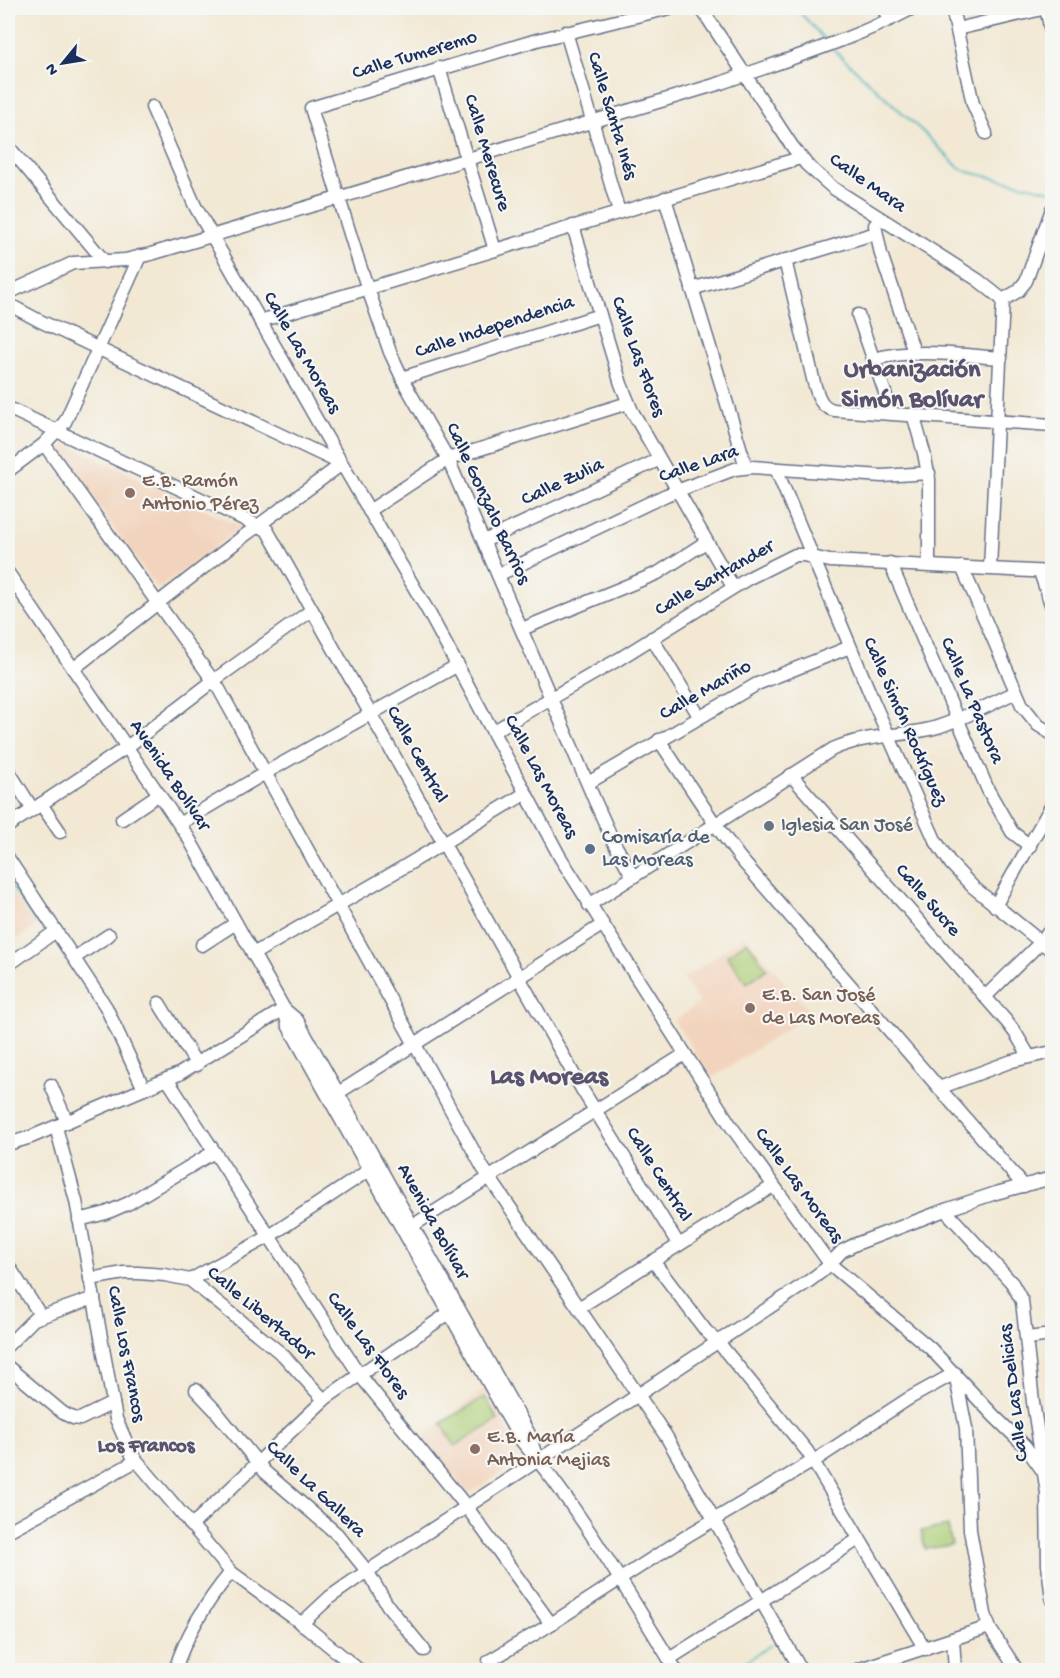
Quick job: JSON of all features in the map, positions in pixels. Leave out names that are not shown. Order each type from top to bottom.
[{"type":"street","name":"Calle Tumeremo","points":[[311,108],[566,32],[670,8]]},
{"type":"street","name":"Calle Mara","points":[[701,8],[800,158],[833,188],[978,280],[1003,300]]},
{"type":"street","points":[[882,8],[891,19]]},
{"type":"street","points":[[8,293],[73,263],[105,262],[140,256],[592,122],[745,74],[809,52],[913,8]]},
{"type":"street","points":[[952,8],[974,104],[986,133]]},
{"type":"street","points":[[957,29],[1046,8],[1053,36]]},
{"type":"street","name":"Calle Santa Inés","points":[[566,32],[620,212]]},
{"type":"street","name":"Calle Merecure","points":[[439,68],[495,250]]},
{"type":"street","name":"Calle Las Moreas","points":[[152,107],[186,187],[211,235],[458,665],[560,857],[685,1054],[773,1186],[830,1264],[865,1291],[930,1348],[1024,1446],[1053,1484]]},
{"type":"street","name":"Calle Gonzalo Barrios","points":[[311,108],[390,352],[402,378],[448,459],[613,841],[633,877]]},
{"type":"street","points":[[8,146],[105,262]]},
{"type":"street","points":[[260,321],[800,158]]},
{"type":"street","points":[[665,198],[746,467]]},
{"type":"street","points":[[990,568],[999,421],[1003,300],[1018,291],[1026,281],[1053,209]]},
{"type":"street","points":[[874,214],[876,233],[914,352]]},
{"type":"street","name":"Calle Las Flores","points":[[573,226],[628,403],[658,460],[733,587]]},
{"type":"street","points":[[692,289],[876,233]]},
{"type":"street","points":[[8,471],[44,444],[65,422],[140,256]]},
{"type":"street","points":[[784,260],[814,383],[821,402],[826,408],[1053,425]]},
{"type":"street","points":[[8,304],[342,464],[73,669]]},
{"type":"street","name":"Calle Independencia","points":[[402,378],[600,315]]},
{"type":"street","points":[[858,315],[892,413]]},
{"type":"street","points":[[873,359],[914,352],[1001,358]]},
{"type":"street","points":[[369,511],[448,459],[628,403]]},
{"type":"street","name":"Calle Central","points":[[8,408],[268,531],[518,979],[594,1110],[679,1245]]},
{"type":"street","points":[[913,414],[928,473],[929,564]]},
{"type":"street","points":[[44,444],[213,681],[489,1177],[580,1307],[676,1453],[801,1671]]},
{"type":"street","name":"Calle Zulia","points":[[484,541],[658,460]]},
{"type":"street","name":"Calle Lara","points":[[498,575],[677,491],[735,469],[746,467],[882,476],[928,473]]},
{"type":"street","name":"Calle Simón Rodríguez","points":[[776,469],[916,802],[943,854],[962,877],[1053,951]]},
{"type":"street","points":[[522,629],[658,573],[706,542]]},
{"type":"street","name":"Calle Santander","points":[[494,731],[652,638],[733,587],[795,555],[830,561],[929,564],[1046,572]]},
{"type":"street","name":"Calle La Pastora","points":[[890,563],[996,807],[1012,832],[1030,846]]},
{"type":"street","points":[[962,567],[1016,692],[1033,720],[1053,734]]},
{"type":"street","points":[[1046,572],[1053,608]]},
{"type":"street","name":"Avenida Bolívar","points":[[8,573],[179,824],[284,1009],[288,1025],[520,1439],[578,1515],[676,1671]]},
{"type":"street","points":[[8,826],[127,747],[213,681],[312,610]]},
{"type":"street","points":[[652,638],[699,716]]},
{"type":"street","name":"Calle Mariño","points":[[588,783],[699,716],[768,678],[850,647]]},
{"type":"street","points":[[179,824],[458,665]]},
{"type":"street","points":[[589,905],[823,754],[846,743],[935,728],[1016,692]]},
{"type":"street","points":[[659,740],[715,824],[767,890],[1024,1186]]},
{"type":"street","points":[[8,770],[60,832]]},
{"type":"street","name":"Calle Sucre","points":[[791,775],[1016,1034],[1029,1056]]},
{"type":"street","points":[[253,954],[526,793]]},
{"type":"street","points":[[122,819],[159,794]]},
{"type":"street","points":[[995,906],[1052,806]]},
{"type":"street","points":[[8,858],[112,1018],[144,1089]]},
{"type":"street","points":[[202,945],[236,923]]},
{"type":"street","points":[[338,1093],[602,925]]},
{"type":"street","points":[[984,997],[1053,928]]},
{"type":"street","points":[[8,964],[56,931]]},
{"type":"street","points":[[74,958],[109,935]]},
{"type":"street","points":[[159,1002],[197,1065]]},
{"type":"street","points":[[8,1144],[61,1124],[197,1065],[284,1009]]},
{"type":"street","name":"Avenida Bolívar","points":[[284,1009],[297,1020],[529,1434],[538,1460]]},
{"type":"street","points":[[939,1088],[1012,1061],[1053,1052]]},
{"type":"street","points":[[412,1226],[685,1054]]},
{"type":"street","name":"Calle Las Flores","points":[[167,1079],[359,1374],[466,1506],[551,1624]]},
{"type":"street","name":"Calle Los Francos","points":[[51,1085],[61,1124],[120,1432],[136,1461],[231,1572],[359,1671]]},
{"type":"street","points":[[79,1220],[106,1213],[129,1203],[214,1152]]},
{"type":"street","points":[[190,1280],[268,1237],[369,1170]]},
{"type":"street","points":[[301,1624],[330,1597],[367,1571],[639,1395],[809,1281],[846,1249],[945,1210],[1053,1178]]},
{"type":"street","points":[[580,1307],[773,1186]]},
{"type":"street","name":"Calle Las Delicias","points":[[945,1210],[1018,1292],[1024,1310],[1033,1402],[1044,1473],[1048,1565],[1053,1600]]},
{"type":"street","points":[[653,1261],[706,1331],[718,1342],[797,1437],[925,1649]]},
{"type":"street","points":[[8,1265],[41,1316]]},
{"type":"street","name":"Calle Libertador","points":[[90,1279],[138,1273],[190,1280],[283,1355],[324,1400]]},
{"type":"street","points":[[8,1345],[34,1319],[94,1298]]},
{"type":"street","points":[[191,1526],[324,1400],[449,1313]]},
{"type":"street","points":[[1027,1338],[1053,1335]]},
{"type":"street","points":[[8,1367],[63,1413],[73,1418],[83,1418],[113,1403]]},
{"type":"street","points":[[489,1661],[551,1624],[619,1578],[714,1519],[813,1461],[902,1402],[955,1373],[966,1428],[970,1530],[985,1614],[989,1627],[1017,1671]]},
{"type":"street","name":"Calle La Gallera","points":[[196,1390],[215,1410],[257,1464],[337,1534],[367,1571],[388,1606],[424,1650]]},
{"type":"street","points":[[8,1531],[136,1461]]},
{"type":"street","points":[[669,1659],[859,1539]]},
{"type":"street","points":[[175,1671],[183,1648],[202,1612],[231,1572]]},
{"type":"street","points":[[857,1671],[989,1627]]},
{"type":"street","points":[[953,1639],[955,1671]]},
{"type":"shaded area","name":"E.B. Ramón Antonio Pérez","points":[[68,445],[241,527],[163,586],[157,588],[65,460],[61,451]]},
{"type":"shaded area","points":[[8,886],[35,927],[8,945]]},
{"type":"shaded area","name":"E.B. San José de Las Moreas","points":[[745,936],[811,1013],[712,1078],[674,1021],[699,1003],[683,979]]},
{"type":"shaded area","name":"E.B. María Antonia Mejias","points":[[484,1388],[524,1460],[468,1494],[423,1438]]},
{"type":"green space","points":[[747,941],[767,969],[747,983],[727,956]]},
{"type":"green space","points":[[485,1397],[498,1420],[455,1446],[441,1423]]},
{"type":"green space","points":[[948,1526],[952,1545],[925,1549],[921,1531]]},
{"type":"waterway","points":[[796,8],[824,39]]},
{"type":"waterway","points":[[833,49],[959,168],[1052,191]]},
{"type":"waterway","points":[[8,881],[37,924]]},
{"type":"waterway","points":[[733,1670],[771,1645]]},
{"type":"waterway","points":[[250,1670],[277,1661],[296,1661],[323,1670]]},
{"type":"place","name":"E.B. Ramón Antonio Pérez","points":[[130,493]]},
{"type":"place","name":"Iglesia San José","points":[[769,826]]},
{"type":"place","name":"Comisaría de Las Moreas","points":[[590,849]]},
{"type":"place","name":"E.B. San José de Las Moreas","points":[[750,1008]]},
{"type":"place","name":"E.B. María Antonia Mejias","points":[[475,1449]]},
{"type":"district","name":"Urbanización Simón Bolívar","points":[[912,386]]},
{"type":"district","name":"Las Moreas","points":[[549,1078]]},
{"type":"district","name":"Los Francos","points":[[146,1447]]}]
